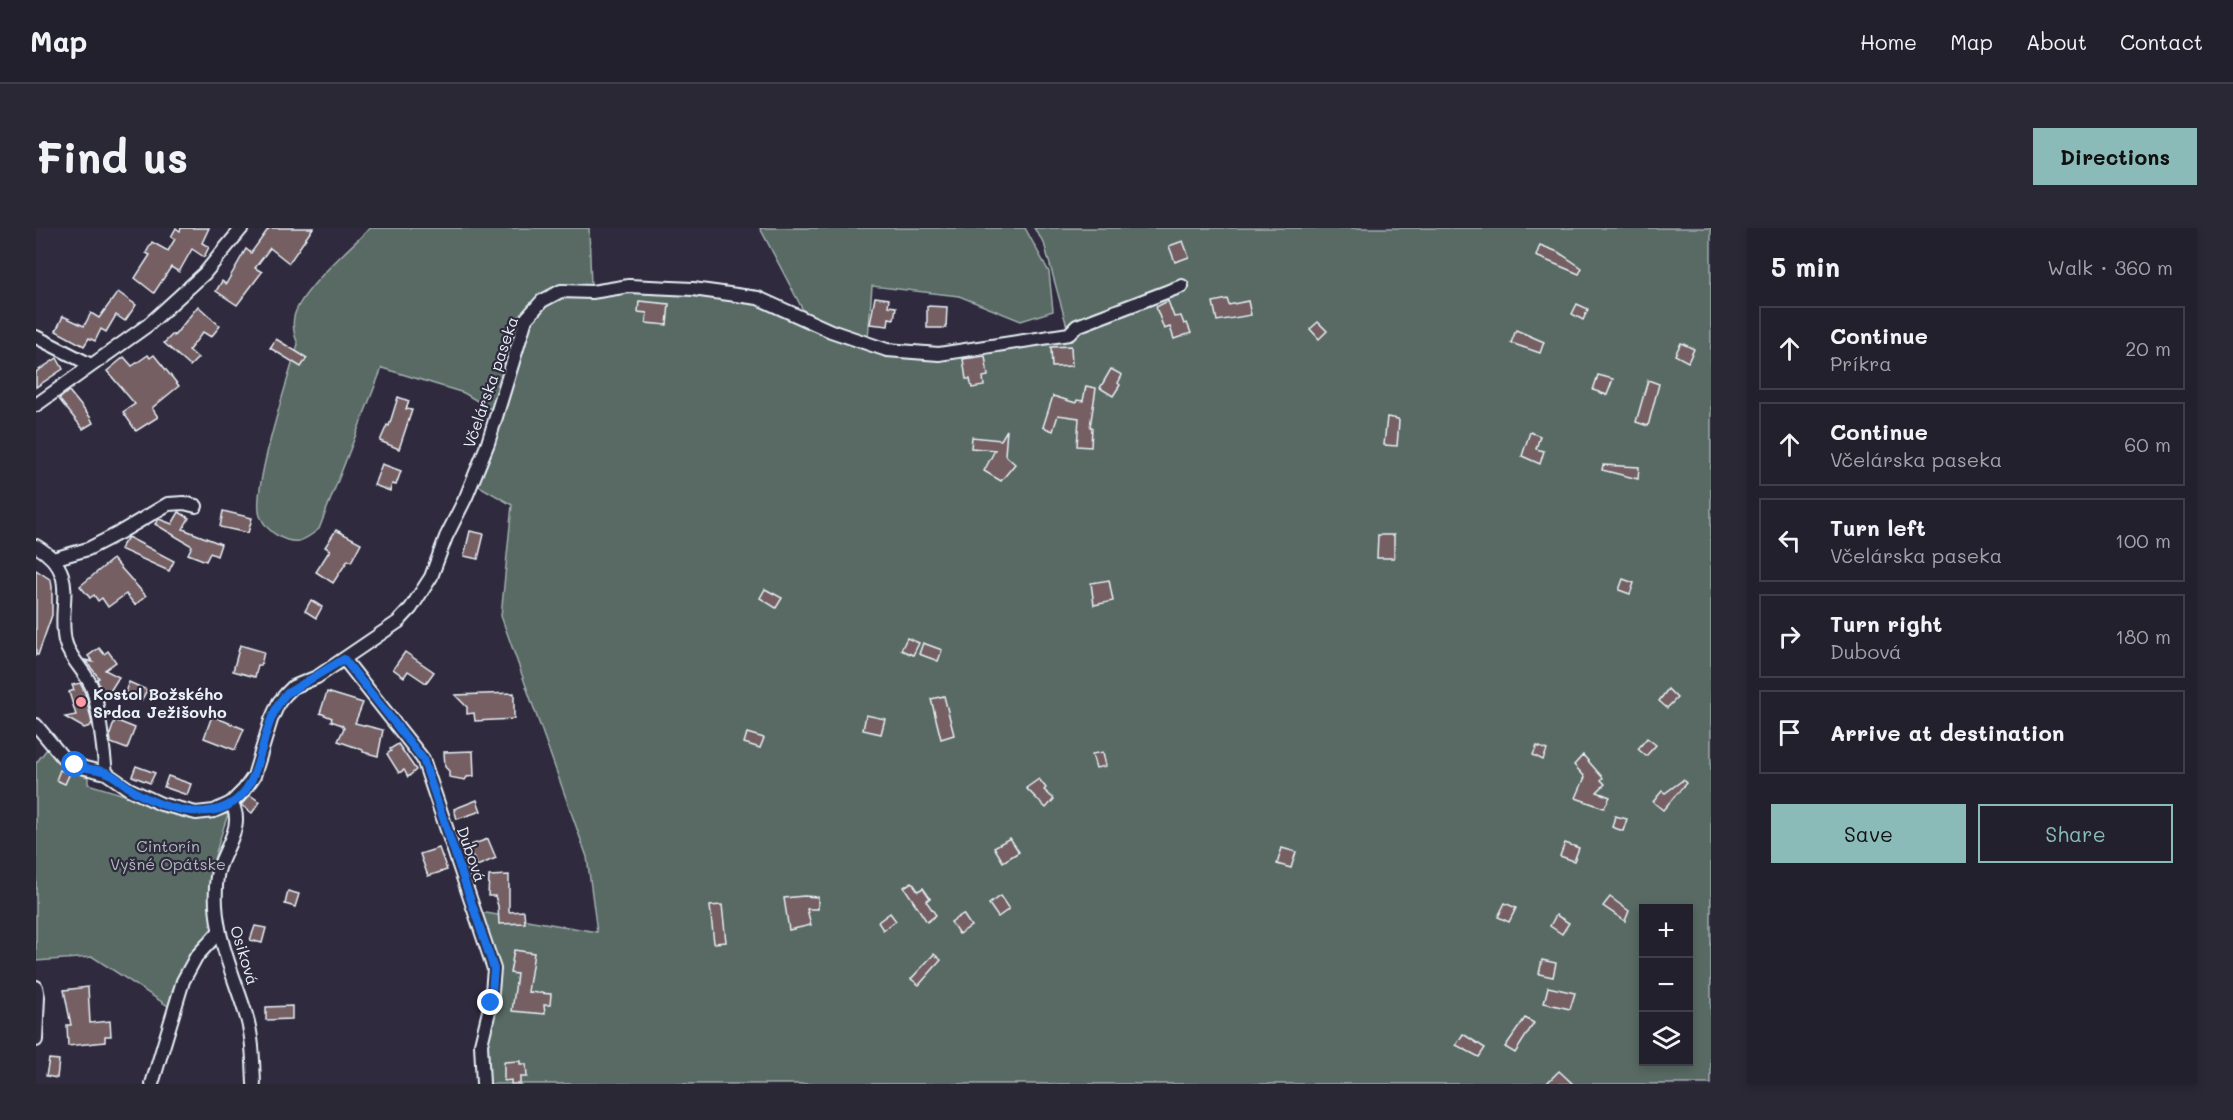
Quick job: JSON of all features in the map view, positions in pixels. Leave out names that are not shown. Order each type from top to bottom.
[{"type":"street","points":[[36,405],[148,325],[205,273],[242,228]]},
{"type":"street","name":"Včelárska paseka","points":[[231,803],[254,776],[279,702],[293,687],[317,677],[398,622],[411,608],[431,577],[446,537],[488,443],[526,319],[542,301],[561,291],[592,292],[629,286],[693,289],[758,298],[831,331],[886,350],[939,354],[1070,334],[1077,326],[1182,286]]},
{"type":"street","points":[[36,337],[91,365]]},
{"type":"street","points":[[53,559],[88,549],[168,504],[184,503],[196,506]]},
{"type":"street","points":[[36,546],[53,559],[63,574],[66,597],[65,644],[93,689],[106,772]]},
{"type":"street","name":"Dubová","points":[[344,659],[423,759],[494,969],[491,1003],[481,1044],[483,1084]]},
{"type":"street","points":[[36,725],[65,760],[84,768],[106,772],[129,789],[150,799],[196,813],[214,811],[231,803]]},
{"type":"street","name":"Osiková","points":[[231,803],[236,812],[237,824],[218,872],[216,889],[218,933],[247,1018],[253,1052],[254,1084]]},
{"type":"street","points":[[152,1084],[183,981],[196,957],[218,933]]},
{"type":"street","points":[[36,987],[38,997],[36,1040]]},
{"type":"green space","points":[[370,228],[589,228],[591,286],[555,287],[543,293],[526,310],[494,411],[464,393],[382,368],[319,529],[300,541],[290,541],[267,528],[260,516],[259,502],[266,459],[298,344],[294,331],[294,317],[305,295],[315,283]]},
{"type":"green space","points":[[760,228],[1025,228],[1049,272],[1053,311],[1021,321],[959,296],[872,286],[868,339],[832,327],[805,314]]},
{"type":"green space","points":[[1034,228],[1711,228],[1711,1084],[483,1084],[494,969],[474,911],[597,932],[587,857],[501,616],[512,505],[472,482],[526,319],[561,291],[629,286],[735,295],[886,350],[939,354],[1069,334],[1044,243]]},
{"type":"green space","name":"Cintorín Vyšné Opátske","points":[[51,744],[65,760],[66,768],[88,777],[88,784],[200,818],[228,814],[211,872],[210,901],[218,933],[196,957],[174,1010],[93,957],[36,961],[36,763]]},
{"type":"building","points":[[176,228],[180,231],[181,228],[209,228],[202,243],[209,247],[204,257],[192,249],[179,272],[171,267],[154,293],[135,278],[150,255],[146,253],[152,242],[168,251],[175,239],[171,237]]},
{"type":"building","points":[[269,228],[313,228],[289,263],[270,248],[255,268],[262,272],[237,305],[216,291],[222,281],[226,284],[246,249],[251,253]]},
{"type":"building","points":[[1183,241],[1189,257],[1175,262],[1169,246]]},
{"type":"building","points":[[1540,245],[1558,252],[1582,268],[1579,274],[1536,256]]},
{"type":"building","points":[[118,292],[136,305],[125,321],[116,315],[106,332],[101,329],[95,341],[89,338],[84,346],[56,331],[63,316],[84,326],[91,313],[99,318]]},
{"type":"building","points":[[875,297],[889,299],[888,306],[896,307],[894,319],[889,318],[888,326],[870,324]]},
{"type":"building","points":[[1227,299],[1229,305],[1248,301],[1251,315],[1217,321],[1213,302]]},
{"type":"building","points":[[639,301],[669,304],[667,325],[646,323],[647,313],[638,312]]},
{"type":"building","points":[[1168,301],[1174,317],[1181,316],[1191,333],[1174,339],[1170,327],[1164,329],[1156,307]]},
{"type":"building","points":[[1577,304],[1588,309],[1583,320],[1572,314]]},
{"type":"building","points":[[198,306],[220,326],[211,337],[203,332],[189,350],[198,358],[190,366],[164,343],[173,334],[174,336]]},
{"type":"building","points":[[927,306],[947,307],[946,328],[927,328]]},
{"type":"building","points":[[1318,322],[1327,331],[1319,339],[1310,329]]},
{"type":"building","points":[[1516,330],[1544,342],[1540,353],[1511,343]]},
{"type":"building","points":[[276,339],[307,358],[301,367],[270,348]]},
{"type":"building","points":[[1681,343],[1694,349],[1688,362],[1675,355]]},
{"type":"building","points":[[1071,346],[1072,366],[1052,367],[1051,347]]},
{"type":"building","points":[[148,355],[150,358],[154,355],[179,386],[152,408],[158,417],[136,431],[123,412],[135,404],[107,371],[124,357],[132,366]]},
{"type":"building","points":[[985,356],[988,376],[983,377],[984,386],[972,388],[970,379],[966,379],[963,359]]},
{"type":"building","points":[[57,358],[63,369],[36,387],[36,372]]},
{"type":"building","points":[[1111,369],[1122,375],[1118,383],[1120,385],[1113,396],[1100,388]]},
{"type":"building","points":[[1598,375],[1613,379],[1607,395],[1593,390]]},
{"type":"building","points":[[1648,380],[1659,384],[1648,426],[1636,422]]},
{"type":"building","points":[[1086,386],[1096,388],[1090,427],[1092,427],[1091,447],[1077,446],[1079,418],[1058,415],[1053,431],[1043,427],[1053,396],[1076,403],[1077,400],[1083,401]]},
{"type":"building","points":[[69,391],[93,423],[83,429],[59,399]]},
{"type":"building","points":[[398,397],[409,401],[406,409],[412,410],[399,449],[380,441],[387,425],[389,426]]},
{"type":"building","points":[[1387,417],[1399,421],[1397,446],[1384,445]]},
{"type":"building","points":[[1007,430],[1005,455],[1015,464],[1001,481],[984,471],[995,450],[971,448],[972,437],[1001,440]]},
{"type":"building","points":[[1530,432],[1540,436],[1536,449],[1544,451],[1540,464],[1522,456]]},
{"type":"building","points":[[382,464],[401,471],[396,485],[392,484],[390,491],[374,485]]},
{"type":"building","points":[[1603,465],[1639,467],[1638,479],[1602,470]]},
{"type":"building","points":[[223,511],[252,518],[248,533],[220,527]]},
{"type":"building","points":[[179,512],[189,518],[183,529],[221,544],[217,556],[210,553],[206,561],[188,554],[192,546],[155,524],[159,519],[172,524]]},
{"type":"building","points":[[336,530],[361,543],[351,562],[348,560],[333,583],[316,572],[330,550],[325,547]]},
{"type":"building","points":[[470,531],[484,534],[478,559],[464,556]]},
{"type":"building","points":[[1378,535],[1394,535],[1394,558],[1377,558]]},
{"type":"building","points":[[128,537],[174,561],[169,571],[120,549]]},
{"type":"building","points":[[113,559],[146,596],[135,605],[126,594],[108,607],[102,598],[98,601],[94,595],[90,598],[80,586]]},
{"type":"building","points":[[36,570],[51,580],[52,587],[52,615],[38,655],[36,655]]},
{"type":"building","points":[[1623,579],[1634,583],[1630,594],[1619,590]]},
{"type":"building","points":[[1109,580],[1113,601],[1094,605],[1091,583]]},
{"type":"building","points":[[765,589],[782,598],[776,608],[760,598]]},
{"type":"building","points":[[311,600],[322,607],[316,618],[305,611]]},
{"type":"building","points":[[907,638],[919,643],[913,655],[901,650]]},
{"type":"building","points":[[923,643],[942,650],[938,661],[919,654]]},
{"type":"building","points":[[240,645],[264,652],[255,677],[233,671]]},
{"type":"building","points":[[99,648],[104,654],[108,651],[116,662],[105,670],[119,677],[104,701],[97,679],[99,678],[85,660],[93,662],[88,656]]},
{"type":"building","points":[[405,652],[434,672],[426,683],[408,671],[404,677],[393,669]]},
{"type":"building","points":[[129,682],[147,690],[141,701],[125,692]]},
{"type":"building","name":"Kostol Božského Srdca Ježišovho","points":[[80,683],[85,693],[92,723],[84,728],[65,717],[76,715],[69,692],[74,690],[72,685]]},
{"type":"building","points":[[1668,689],[1677,698],[1667,708],[1659,701]]},
{"type":"building","points":[[327,692],[363,703],[355,723],[383,730],[378,756],[338,741],[344,728],[331,721],[332,718],[320,713]]},
{"type":"building","points":[[514,693],[514,719],[475,721],[474,713],[467,714],[467,707],[455,695]]},
{"type":"building","points":[[944,696],[954,735],[941,739],[931,699]]},
{"type":"building","points":[[866,715],[885,719],[881,734],[863,730]]},
{"type":"building","points":[[212,716],[244,729],[235,750],[204,738]]},
{"type":"building","points":[[115,720],[135,728],[127,749],[111,743],[110,734]]},
{"type":"building","points":[[747,733],[764,738],[760,748],[744,743]]},
{"type":"building","points":[[1647,738],[1656,745],[1646,756],[1638,749]]},
{"type":"building","points":[[398,744],[416,770],[408,777],[404,770],[399,773],[387,754]]},
{"type":"building","points":[[1537,746],[1547,750],[1543,760],[1533,755]]},
{"type":"building","points":[[473,751],[474,776],[467,777],[465,780],[449,777],[449,771],[445,767],[444,752]]},
{"type":"building","points":[[1103,752],[1106,766],[1096,768],[1092,754]]},
{"type":"building","points":[[1583,755],[1603,778],[1601,780],[1605,784],[1597,792],[1610,797],[1604,808],[1576,798],[1585,777],[1574,765]]},
{"type":"building","points":[[136,766],[155,773],[150,783],[132,776]]},
{"type":"building","points":[[60,770],[70,773],[65,784],[56,780]]},
{"type":"building","points":[[168,776],[191,784],[187,795],[164,787]]},
{"type":"building","points":[[1039,779],[1046,788],[1044,790],[1054,799],[1046,808],[1026,788]]},
{"type":"building","points":[[1683,780],[1686,783],[1663,810],[1653,802],[1662,791],[1665,793]]},
{"type":"building","points":[[250,795],[260,802],[252,813],[241,805]]},
{"type":"building","points":[[477,800],[481,811],[457,819],[454,809]]},
{"type":"building","points":[[1615,816],[1627,819],[1623,831],[1612,827]]},
{"type":"building","points":[[1010,838],[1019,852],[1003,862],[994,847]]},
{"type":"building","points":[[488,839],[496,858],[477,866],[468,846]]},
{"type":"building","points":[[1565,843],[1579,848],[1574,861],[1560,856]]},
{"type":"building","points":[[439,848],[447,870],[428,876],[420,854]]},
{"type":"building","points":[[1282,848],[1296,852],[1291,868],[1277,864]]},
{"type":"building","points":[[509,875],[509,912],[524,911],[525,923],[499,924],[495,896],[488,896],[489,876]]},
{"type":"building","points":[[912,882],[918,891],[923,888],[930,898],[926,901],[936,915],[927,922],[904,887]]},
{"type":"building","points":[[288,891],[299,894],[295,907],[285,904]]},
{"type":"building","points":[[1000,896],[1009,909],[998,917],[989,904]]},
{"type":"building","points":[[818,897],[818,909],[807,909],[811,925],[789,930],[784,898]]},
{"type":"building","points":[[1610,897],[1629,911],[1625,921],[1603,906]]},
{"type":"building","points":[[1505,903],[1516,908],[1509,922],[1498,917]]},
{"type":"building","points":[[722,905],[726,942],[714,943],[710,906]]},
{"type":"building","points":[[890,913],[896,921],[883,930],[878,922]]},
{"type":"building","points":[[963,914],[971,926],[959,934],[951,922]]},
{"type":"building","points":[[1556,915],[1569,923],[1562,934],[1550,926]]},
{"type":"building","points":[[255,926],[266,928],[262,943],[250,940]]},
{"type":"building","points":[[514,950],[534,953],[528,992],[551,994],[550,1005],[544,1005],[545,1014],[512,1011],[517,974],[510,973]]},
{"type":"building","points":[[934,954],[941,960],[919,985],[911,979]]},
{"type":"building","points":[[1542,960],[1556,963],[1553,977],[1539,974]]},
{"type":"building","points":[[88,987],[90,1023],[110,1021],[111,1036],[105,1036],[105,1042],[68,1046],[67,1025],[71,1025],[64,990]]},
{"type":"building","points":[[1548,987],[1575,993],[1570,1009],[1544,1003]]},
{"type":"building","points":[[292,1006],[292,1019],[266,1020],[266,1007]]},
{"type":"building","points":[[1525,1018],[1534,1023],[1515,1053],[1505,1047]]},
{"type":"building","points":[[1463,1034],[1485,1048],[1479,1057],[1456,1045]]},
{"type":"building","points":[[49,1059],[59,1060],[57,1078],[46,1076]]},
{"type":"building","points":[[520,1061],[520,1064],[526,1064],[527,1077],[520,1077],[520,1084],[511,1084],[511,1080],[504,1081],[504,1062]]},
{"type":"building","points":[[1559,1071],[1573,1084],[1546,1084]]},
{"type":"place","name":"Kostol Božského Srdca Ježišovho","points":[[81,702]]},
{"type":"route","points":[[75,765],[106,772],[129,789],[161,804],[196,813],[214,811],[238,797],[254,776],[271,720],[279,702],[293,687],[317,677],[344,659],[423,759],[494,969],[491,1003]]}]
